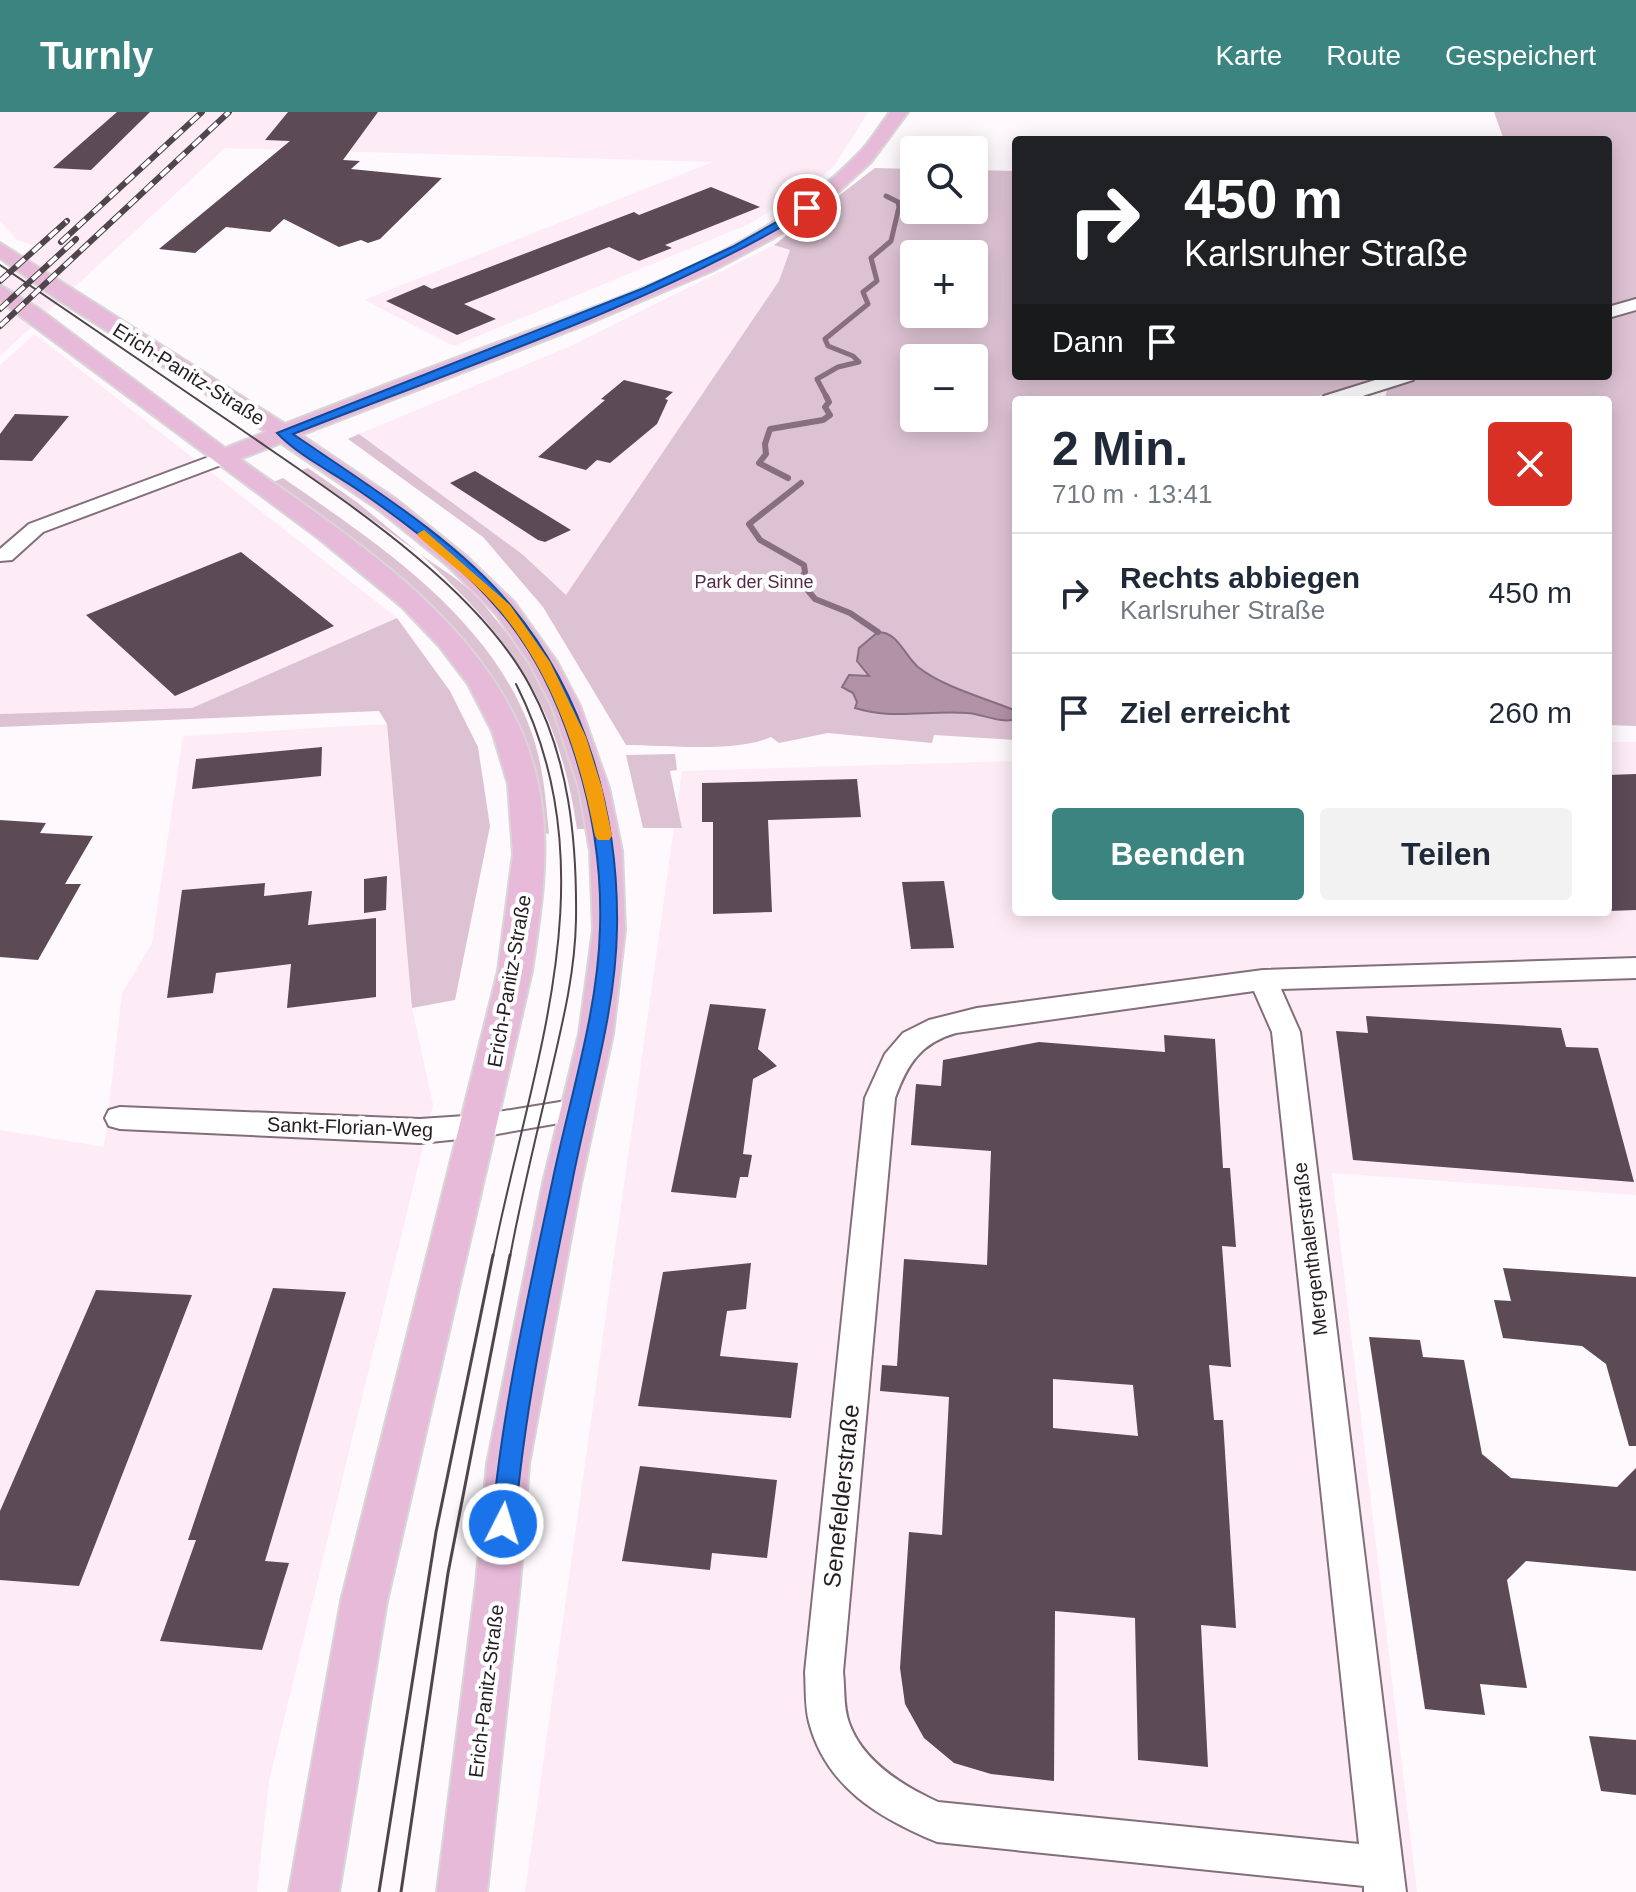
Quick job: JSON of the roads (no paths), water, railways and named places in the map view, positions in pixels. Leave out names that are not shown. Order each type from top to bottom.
[{"type":"main road","points":[[222,458],[648,290],[770,232],[807,208],[862,163],[881,142],[899,112]]},
{"type":"main road","name":"Erich-Panitz-Straße","points":[[0,249],[64,295],[283,433],[388,505],[467,570],[505,608],[543,662],[566,706],[594,788],[604,837],[609,930],[596,1034],[508,1464],[498,1584],[462,1892]]},
{"type":"main road","name":"Erich-Panitz-Straße","points":[[0,291],[397,586],[442,629],[495,706],[523,785],[528,845],[525,906],[512,985],[364,1601],[314,1892]]},
{"type":"street","points":[[1612,312],[1636,304]]},
{"type":"street","points":[[1344,396],[1394,380]]},
{"type":"street","points":[[5,556],[36,528],[222,458]]},
{"type":"street","points":[[1263,980],[1636,968]]},
{"type":"street","name":"Senefelderstraße","points":[[1263,980],[977,1018],[933,1028],[912,1040],[892,1063],[880,1098],[824,1672],[830,1727],[859,1775],[891,1802],[937,1822],[1382,1880]]},
{"type":"street","name":"Mergenthalerstraße","points":[[1263,980],[1286,1032],[1382,1880]]},
{"type":"street","name":"Sankt-Florian-Weg","points":[[120,1118],[420,1131],[480,1126],[578,1110]]},
{"type":"waterway","points":[[827,398],[817,379],[838,367],[859,362],[853,356],[828,346],[825,339],[868,304],[863,292],[877,281],[871,258],[891,241],[899,207],[898,202],[886,196]]},
{"type":"waterway","points":[[788,478],[759,463],[766,454],[765,444],[770,429],[823,420],[830,415],[825,407],[829,402],[827,398]]},
{"type":"waterway","points":[[801,483],[749,524],[760,540],[804,565],[805,572],[800,581],[815,599],[850,613],[878,632]]},
{"type":"tram line","points":[[0,265],[319,483],[401,544],[475,612],[506,648],[530,686],[554,742],[568,800],[575,859],[576,920],[567,999],[510,1257]]},
{"type":"tram line","points":[[493,1257],[542,1041],[555,970],[561,898],[558,827],[544,755],[516,684]]},
{"type":"tram line","points":[[379,1892],[436,1532],[493,1255]]},
{"type":"tram line","points":[[401,1892],[448,1573],[510,1255]]},
{"type":"railway","points":[[61,242],[202,112]]},
{"type":"railway","points":[[0,326],[229,112]]},
{"type":"railway","points":[[0,281],[67,221]]},
{"type":"railway","points":[[0,309],[76,239]]},
{"type":"park label","name":"Park der Sinne","points":[[754,582]]}]
